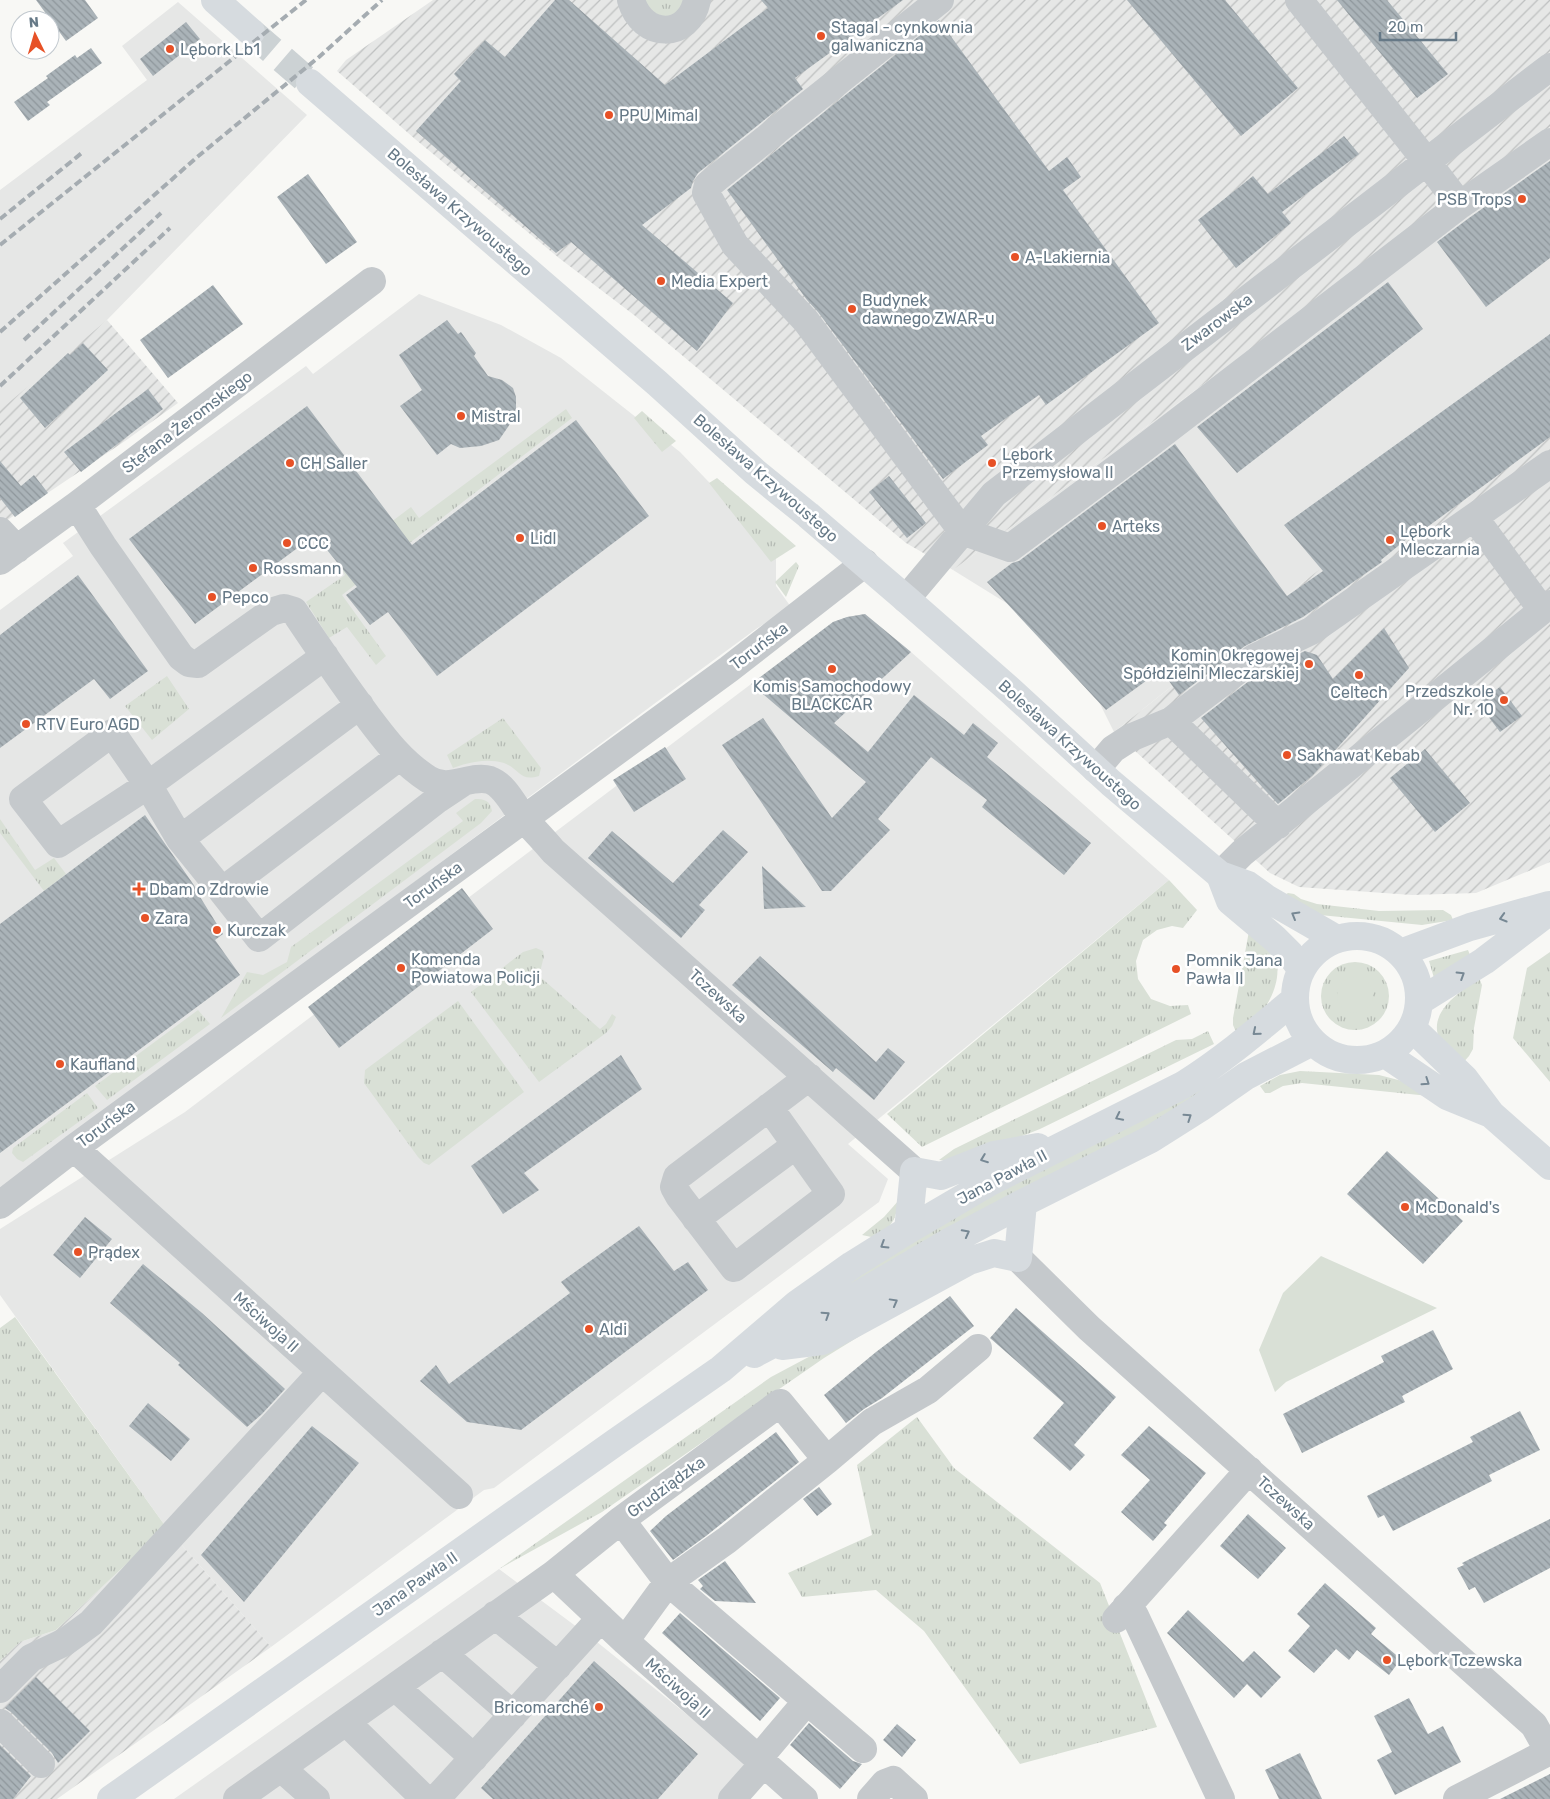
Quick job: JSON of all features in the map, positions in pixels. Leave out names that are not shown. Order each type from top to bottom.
[{"type":"main road","points":[[215,0],[251,32]]},
{"type":"main road","name":"Bolesława Krzywoustego","points":[[310,83],[657,383],[755,472],[865,563],[1011,691],[1096,769],[1220,875],[1248,885],[1266,898],[1337,939]]},
{"type":"main road","name":"Bolesława Krzywoustego","points":[[1220,875],[1230,901],[1274,938],[1290,954],[1301,969]]},
{"type":"main road","points":[[1400,953],[1470,927],[1550,905]]},
{"type":"main road","points":[[1420,1001],[1484,961],[1550,911]]},
{"type":"main road","points":[[1360,936],[1382,941],[1400,953],[1415,975],[1420,1001],[1412,1028],[1401,1043],[1385,1054],[1360,1061],[1334,1057],[1312,1042],[1299,1023],[1294,1000],[1296,984],[1301,969],[1316,950],[1337,939],[1360,936]]},
{"type":"main road","name":"Jana Pawła II","points":[[111,1799],[616,1442],[721,1370],[797,1304],[908,1230],[990,1182],[1066,1142],[1183,1085],[1210,1068],[1294,1000]]},
{"type":"main road","points":[[1412,1028],[1464,1078],[1491,1114],[1550,1166]]},
{"type":"main road","name":"Jana Pawła II","points":[[721,1370],[809,1326],[949,1242],[1151,1139],[1246,1076],[1312,1042]]},
{"type":"main road","points":[[1385,1054],[1447,1096],[1491,1114]]},
{"type":"main road","points":[[908,1230],[914,1171],[941,1176],[994,1155],[1066,1142]]},
{"type":"main road","points":[[768,1348],[822,1342],[969,1261],[994,1253],[1018,1258],[1023,1203]]},
{"type":"street","points":[[631,0],[634,11],[640,20],[649,26],[660,29],[671,29],[681,25],[690,18],[697,0]]},
{"type":"street","points":[[940,0],[708,185],[706,193],[735,245],[806,321],[962,531],[1010,548],[1136,454],[1460,205],[1550,142]]},
{"type":"street","points":[[1299,0],[1460,205]]},
{"type":"street","name":"Zwarowska","points":[[906,599],[994,494],[1550,67]]},
{"type":"street","name":"Stefana Żeromskiego","points":[[6,547],[76,505],[372,281]]},
{"type":"street","points":[[1096,769],[1113,749],[1130,738],[1171,720],[1254,658],[1311,631],[1550,464]]},
{"type":"street","points":[[76,505],[181,657],[189,664],[198,664],[270,612],[284,608],[294,611],[399,757],[429,781],[446,785],[462,784]]},
{"type":"street","points":[[1220,875],[1242,853],[1546,607],[1474,517]]},
{"type":"street","name":"Toruńska","points":[[0,1205],[74,1148],[524,819],[722,660],[865,563]]},
{"type":"street","points":[[325,656],[148,785],[180,839],[259,938],[438,799],[462,784]]},
{"type":"street","points":[[180,839],[360,705]]},
{"type":"street","points":[[1171,720],[1278,825]]},
{"type":"street","points":[[222,892],[399,757]]},
{"type":"street","name":"Tczewska","points":[[462,784],[476,780],[491,780],[503,789],[524,819],[553,851],[914,1171]]},
{"type":"street","points":[[769,1107],[831,1194],[734,1268],[679,1196],[674,1187],[676,1178],[769,1107],[809,1077]]},
{"type":"street","points":[[696,1219],[796,1145]]},
{"type":"street","name":"Mściwoja II","points":[[74,1148],[459,1495]]},
{"type":"street","name":"Tczewska","points":[[1018,1258],[1089,1328],[1534,1725],[1550,1751]]},
{"type":"street","points":[[625,1641],[668,1582],[727,1540],[872,1422],[928,1390],[978,1348]]},
{"type":"street","points":[[0,1689],[32,1658],[65,1642],[91,1623],[322,1372]]},
{"type":"street","name":"Grudziądzka","points":[[238,1799],[554,1574],[621,1520],[780,1403],[827,1460]]},
{"type":"street","points":[[1221,1799],[1135,1616],[1121,1613],[1248,1470]]},
{"type":"street","points":[[621,1520],[668,1582],[862,1748]]},
{"type":"street","name":"Mściwoja II","points":[[554,1574],[625,1641],[804,1799]]},
{"type":"street","points":[[495,1616],[558,1666]]},
{"type":"street","points":[[436,1799],[601,1618]]},
{"type":"street","points":[[442,1653],[513,1715]]},
{"type":"street","points":[[395,1686],[474,1758]]},
{"type":"street","points":[[732,1799],[807,1701]]},
{"type":"street","points":[[346,1722],[425,1799]]},
{"type":"street","points":[[0,1723],[41,1764]]},
{"type":"street","points":[[1457,1799],[1550,1751]]},
{"type":"street","points":[[281,1768],[316,1799]]},
{"type":"street","points":[[871,1799],[885,1783],[893,1780],[914,1799]]},
{"type":"shaded area","points":[[433,0],[1550,0],[1550,127],[953,570],[906,543],[634,315],[559,258],[415,139],[337,71],[346,60]]},
{"type":"shaded area","points":[[178,2],[307,115],[107,320],[0,417],[0,190],[147,80],[122,46]]},
{"type":"shaded area","points":[[1550,127],[1550,387],[1114,732],[1069,642],[953,570]]},
{"type":"shaded area","points":[[419,294],[501,325],[561,358],[680,452],[755,530],[776,559],[776,586],[791,607],[756,629],[658,701],[0,1190],[0,610],[73,556],[63,543],[306,366],[313,374]]},
{"type":"shaded area","points":[[107,320],[178,403],[0,525],[0,410]]},
{"type":"shaded area","points":[[1550,387],[1550,862],[1476,893],[1412,895],[1299,887],[1270,873],[1114,732]]},
{"type":"shaded area","points":[[865,614],[911,652],[1169,880],[848,1144],[888,1179],[879,1202],[494,1488],[484,1490],[271,1647],[166,1527],[0,1295],[0,1229],[185,1112],[833,622]]},
{"type":"shaded area","points":[[166,1527],[271,1647],[57,1799],[0,1799],[0,1661],[20,1642],[56,1630]]},
{"type":"shaded area","points":[[499,1569],[597,1642],[752,1767],[724,1799],[174,1799]]},
{"type":"green space","points":[[643,0],[688,0],[679,16],[657,19]]},
{"type":"green space","points":[[566,409],[572,418],[342,595],[386,656],[376,665],[347,627],[329,638],[306,602],[345,575],[341,567],[373,543],[370,538],[411,507],[419,518]]},
{"type":"green space","points":[[642,411],[676,441],[662,452],[634,418]]},
{"type":"green space","points":[[717,478],[796,546],[771,562],[709,483]]},
{"type":"green space","points":[[796,562],[799,566],[786,597],[775,582]]},
{"type":"green space","points":[[167,676],[189,709],[152,740],[125,706]]},
{"type":"green space","points":[[503,718],[541,768],[539,776],[523,776],[504,763],[491,761],[472,762],[453,768],[447,755]]},
{"type":"green space","points":[[475,799],[486,801],[490,804],[492,811],[481,823],[221,1018],[247,972],[263,975],[287,962],[291,947],[463,821],[456,813]]},
{"type":"green space","points":[[0,819],[35,870],[54,858],[66,874],[44,891],[0,833]]},
{"type":"green space","points":[[1169,880],[1197,910],[1183,928],[1172,926],[1157,930],[1143,940],[1136,961],[1138,979],[1151,999],[1170,1006],[1188,1005],[1191,1014],[922,1147],[887,1114]]},
{"type":"green space","points":[[1288,893],[1317,904],[1379,911],[1443,910],[1451,915],[1453,920],[1422,925],[1320,915],[1283,896]]},
{"type":"green space","points":[[1249,931],[1266,945],[1274,955],[1277,962],[1277,977],[1273,993],[1261,1013],[1236,1032],[1233,1018]]},
{"type":"green space","points":[[536,948],[543,951],[544,956],[539,976],[600,1029],[606,1024],[612,1014],[616,1017],[606,1033],[539,1082],[471,992],[523,952]]},
{"type":"green space","points":[[1468,950],[1470,955],[1434,978],[1429,961]]},
{"type":"green space","points":[[1550,952],[1550,1082],[1513,1038],[1527,968]]},
{"type":"green space","points":[[1355,962],[1368,965],[1379,972],[1386,983],[1389,996],[1386,1009],[1379,1020],[1368,1027],[1355,1030],[1342,1027],[1331,1020],[1324,1009],[1321,996],[1324,983],[1331,972],[1342,965]]},
{"type":"green space","points":[[1355,977],[1368,982],[1373,995],[1368,1008],[1355,1013],[1342,1008],[1337,995],[1342,982]]},
{"type":"green space","points":[[1479,978],[1482,985],[1474,1028],[1473,1049],[1462,1064],[1439,1038],[1438,1019],[1442,1011],[1456,996]]},
{"type":"green space","points":[[458,1001],[524,1092],[429,1165],[418,1157],[364,1083],[365,1070]]},
{"type":"green space","points":[[198,1010],[210,1024],[107,1100],[95,1086]]},
{"type":"green space","points":[[1208,1031],[1214,1044],[1040,1129],[987,1150],[948,1161],[939,1160],[954,1149],[1176,1040],[1192,1039]]},
{"type":"green space","points":[[1300,1071],[1379,1075],[1406,1082],[1429,1096],[1302,1083],[1283,1086],[1270,1093],[1265,1093],[1260,1086],[1280,1075]]},
{"type":"green space","points":[[1210,1080],[1214,1086],[1169,1116],[803,1312],[948,1218]]},
{"type":"green space","points":[[87,1093],[98,1108],[23,1162],[17,1159],[12,1153],[13,1148]]},
{"type":"green space","points":[[899,1200],[895,1217],[886,1230],[876,1238],[862,1235],[884,1217]]},
{"type":"green space","points":[[1321,1256],[1437,1308],[1286,1382],[1275,1392],[1259,1350],[1283,1293]]},
{"type":"green space","points":[[15,1317],[166,1527],[56,1630],[20,1642],[0,1661],[0,1328]]},
{"type":"green space","points":[[863,1334],[824,1358],[602,1512],[499,1569],[771,1377],[848,1336]]},
{"type":"green space","points":[[917,1417],[954,1468],[1100,1583],[1157,1727],[1020,1764],[924,1631],[876,1590],[802,1597],[788,1573],[872,1535],[857,1465]]},
{"type":"building","points":[[36,0],[85,0],[98,18],[66,41],[60,33],[60,10],[43,10]]},
{"type":"building","name":"PPU Mimal","points":[[555,0],[569,0],[665,85],[768,8],[761,0],[903,0],[795,78],[803,89],[698,173],[691,188],[642,225],[733,303],[697,351],[571,242],[556,253],[416,131],[461,81],[454,74],[485,40],[505,57]]},
{"type":"building","points":[[1127,0],[1225,0],[1298,88],[1241,136]]},
{"type":"building","points":[[1337,0],[1387,0],[1448,74],[1417,98]]},
{"type":"building","points":[[939,20],[1049,171],[1067,157],[1081,177],[1063,190],[1159,323],[1046,405],[1039,395],[981,436],[988,445],[943,479],[807,300],[727,190]]},
{"type":"building","name":"Lębork Lb1","points":[[186,22],[200,39],[153,76],[140,59]]},
{"type":"building","points":[[91,48],[102,63],[47,102],[50,105],[28,121],[14,102],[48,78],[46,76],[75,55],[77,58]]},
{"type":"building","points":[[1344,136],[1359,154],[1282,212],[1291,223],[1236,268],[1198,220],[1253,176],[1268,194]]},
{"type":"building","name":"PSB Trops","points":[[1550,161],[1550,258],[1486,307],[1437,242]]},
{"type":"building","points":[[308,174],[357,242],[326,264],[277,197]]},
{"type":"building","points":[[1388,282],[1423,329],[1237,473],[1197,427]]},
{"type":"building","points":[[213,285],[243,324],[168,378],[140,340]]},
{"type":"building","points":[[447,320],[458,334],[461,332],[476,353],[474,356],[488,376],[502,380],[513,388],[516,397],[516,412],[499,440],[481,446],[460,448],[451,444],[437,455],[400,406],[422,390],[399,355]]},
{"type":"building","points":[[1550,334],[1550,437],[1415,536],[1414,533],[1381,560],[1382,562],[1303,617],[1245,646],[1179,695],[1161,670],[1106,710],[987,582],[1012,563],[1019,561],[1175,444],[1287,596],[1323,571],[1284,525]]},
{"type":"building","points":[[83,343],[108,370],[45,428],[20,398],[68,353],[70,355]]},
{"type":"building","points":[[148,389],[163,409],[81,472],[64,452]]},
{"type":"building","points":[[307,406],[412,545],[576,420],[649,516],[437,676],[388,612],[370,625],[346,595],[357,587],[315,535],[195,624],[129,539]]},
{"type":"building","points":[[0,461],[21,486],[34,475],[48,493],[15,517],[0,498]]},
{"type":"building","points":[[889,476],[926,523],[907,538],[869,492]]},
{"type":"building","points":[[78,575],[148,671],[110,699],[94,679],[0,748],[0,635]]},
{"type":"building","points":[[865,614],[911,652],[834,723],[868,752],[914,695],[964,735],[973,723],[998,743],[987,757],[1091,843],[1064,875],[982,807],[987,800],[931,757],[878,819],[890,830],[831,891],[822,891],[722,745],[763,718],[832,818],[866,782],[751,684],[833,622]]},
{"type":"building","points":[[1384,628],[1409,668],[1313,775],[1278,804],[1201,718],[1262,671],[1305,651],[1317,655],[1333,679]]},
{"type":"building","points":[[1500,687],[1522,716],[1500,732],[1478,703]]},
{"type":"building","points":[[665,747],[686,779],[634,812],[613,780]]},
{"type":"building","points":[[1425,749],[1470,803],[1435,832],[1390,778]]},
{"type":"building","name":"Kaufland","points":[[145,815],[198,891],[223,934],[215,940],[240,975],[0,1153],[0,924]]},
{"type":"building","points":[[723,830],[748,852],[699,905],[705,910],[681,938],[588,858],[612,831],[673,883]]},
{"type":"building","points":[[762,866],[806,907],[764,909]]},
{"type":"building","name":"Komenda Powiatowa Policji","points":[[462,888],[493,929],[339,1048],[308,1007]]},
{"type":"building","points":[[760,956],[876,1062],[888,1048],[905,1062],[874,1100],[836,1068],[833,1072],[732,985]]},
{"type":"building","points":[[621,1055],[642,1089],[524,1173],[539,1190],[503,1214],[471,1166]]},
{"type":"building","name":"McDonald's","points":[[1387,1151],[1463,1221],[1423,1264],[1347,1194]]},
{"type":"building","name":"Prądex","points":[[85,1217],[112,1239],[80,1278],[53,1255]]},
{"type":"building","name":"Aldi","points":[[639,1226],[674,1271],[688,1262],[708,1290],[521,1430],[467,1422],[420,1381],[436,1365],[449,1384],[570,1293],[561,1282]]},
{"type":"building","points":[[143,1264],[202,1313],[285,1389],[247,1427],[178,1365],[180,1363],[110,1303]]},
{"type":"building","points":[[950,1296],[974,1326],[882,1398],[846,1423],[824,1395],[876,1352]]},
{"type":"building","points":[[1016,1308],[1116,1397],[1074,1445],[1085,1455],[1070,1471],[1033,1438],[1064,1403],[990,1338]]},
{"type":"building","points":[[1433,1330],[1453,1369],[1402,1396],[1405,1402],[1302,1453],[1283,1414],[1384,1362],[1381,1356]]},
{"type":"building","points":[[148,1403],[190,1439],[171,1461],[129,1426]]},
{"type":"building","points":[[1520,1411],[1540,1450],[1489,1475],[1492,1481],[1393,1531],[1384,1515],[1378,1518],[1367,1496],[1473,1442],[1470,1437]]},
{"type":"building","points":[[312,1426],[359,1463],[244,1602],[201,1555]]},
{"type":"building","points":[[1149,1426],[1206,1473],[1164,1523],[1167,1525],[1153,1541],[1121,1512],[1150,1480],[1121,1455]]},
{"type":"building","points":[[776,1432],[799,1462],[673,1560],[650,1531],[666,1516]]},
{"type":"building","points":[[819,1487],[832,1504],[817,1516],[803,1499]]},
{"type":"building","points":[[1248,1514],[1286,1548],[1258,1579],[1220,1546]]},
{"type":"building","points":[[1550,1519],[1550,1568],[1484,1603],[1475,1587],[1469,1590],[1457,1568],[1464,1565],[1462,1563]]},
{"type":"building","points":[[725,1561],[756,1603],[715,1601],[700,1589],[703,1586],[698,1580]]},
{"type":"building","points":[[1325,1583],[1376,1628],[1371,1634],[1401,1659],[1389,1675],[1357,1650],[1349,1660],[1336,1649],[1314,1673],[1288,1651],[1310,1626],[1297,1614]]},
{"type":"building","points":[[1188,1610],[1243,1662],[1254,1651],[1281,1677],[1261,1698],[1247,1684],[1234,1698],[1167,1633]]},
{"type":"building","points":[[680,1613],[780,1698],[760,1721],[662,1633]]},
{"type":"building","name":"Bricomarché","points":[[594,1661],[698,1754],[658,1799],[493,1799],[481,1788]]},
{"type":"building","points":[[36,1677],[90,1731],[58,1763],[52,1753],[5,1708]]},
{"type":"building","points":[[1409,1698],[1428,1734],[1443,1726],[1461,1762],[1395,1795],[1377,1760],[1392,1752],[1374,1716]]},
{"type":"building","points":[[809,1723],[853,1761],[862,1764],[840,1789],[790,1745]]},
{"type":"building","points":[[897,1724],[916,1740],[902,1757],[883,1740]]},
{"type":"building","points":[[0,1745],[31,1776],[13,1799],[0,1799]]},
{"type":"building","points":[[1300,1753],[1322,1799],[1279,1799],[1265,1770]]},
{"type":"building","points":[[1550,1774],[1550,1799],[1500,1799]]},
{"type":"tunnel","points":[[251,32],[310,83]]},
{"type":"railway","points":[[0,245],[306,0]]},
{"type":"railway","points":[[0,332],[196,158],[319,57],[382,0]]},
{"type":"railway","points":[[0,219],[83,152]]},
{"type":"railway","points":[[24,340],[161,213]]},
{"type":"railway","points":[[0,386],[170,228]]},
{"type":"place","name":"Stagal - cynkownia galwaniczna","points":[[821,36]]},
{"type":"place","name":"Lębork Lb1","points":[[170,49]]},
{"type":"place","name":"PPU Mimal","points":[[609,115]]},
{"type":"place","name":"PSB Trops","points":[[1522,199]]},
{"type":"place","name":"A-Lakiernia","points":[[1015,257]]},
{"type":"place","name":"Media Expert","points":[[661,281]]},
{"type":"place","name":"Budynek dawnego ZWAR-u","points":[[852,309]]},
{"type":"place","name":"Mistral","points":[[461,416]]},
{"type":"place","name":"CH Saller","points":[[290,463]]},
{"type":"place","name":"Lębork Przemysłowa II","points":[[992,463]]},
{"type":"place","name":"Arteks","points":[[1102,526]]},
{"type":"place","name":"Lidl","points":[[520,538]]},
{"type":"place","name":"Lębork Mleczarnia","points":[[1390,540]]},
{"type":"place","name":"CCC","points":[[287,543]]},
{"type":"place","name":"Rossmann","points":[[253,568]]},
{"type":"place","name":"Pepco","points":[[212,597]]},
{"type":"place","name":"Komin Okręgowej Spółdzielni Mleczarskiej","points":[[1309,664]]},
{"type":"place","name":"Komis Samochodowy BLACKCAR","points":[[832,669]]},
{"type":"place","name":"Celtech","points":[[1359,675]]},
{"type":"place","name":"Przedszkole Nr. 10","points":[[1504,700]]},
{"type":"place","name":"RTV Euro AGD","points":[[26,724]]},
{"type":"place","name":"Sakhawat Kebab","points":[[1287,755]]},
{"type":"place","name":"Dbam o Zdrowie","points":[[139,889]]},
{"type":"place","name":"Zara","points":[[145,918]]},
{"type":"place","name":"Kurczak","points":[[217,930]]},
{"type":"place","name":"Komenda Powiatowa Policji","points":[[401,968]]},
{"type":"place","name":"Pomnik Jana Pawła II","points":[[1176,969]]},
{"type":"place","name":"Kaufland","points":[[60,1064]]},
{"type":"place","name":"McDonald's","points":[[1405,1207]]},
{"type":"place","name":"Prądex","points":[[78,1252]]},
{"type":"place","name":"Aldi","points":[[589,1329]]},
{"type":"place","name":"Lębork Tczewska","points":[[1387,1660]]},
{"type":"place","name":"Bricomarché","points":[[599,1707]]}]
